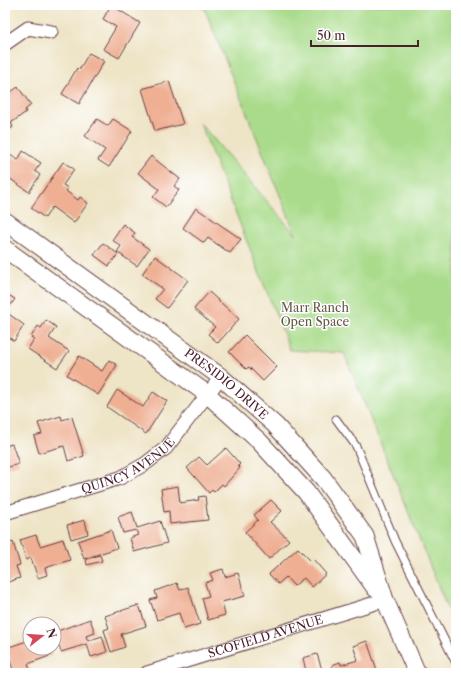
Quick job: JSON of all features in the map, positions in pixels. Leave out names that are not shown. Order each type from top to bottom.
[{"type":"street","points":[[5,44],[28,28],[50,32]]},
{"type":"street","name":"PRESIDIO DRIVE","points":[[7,226],[221,377],[275,425],[323,478],[365,536],[385,600],[416,673]]},
{"type":"street","name":"PRESIDIO DRIVE","points":[[5,248],[207,394],[260,441],[306,492],[385,600]]},
{"type":"street","name":"QUINCY AVENUE","points":[[5,513],[120,478],[145,464],[166,448],[221,377]]},
{"type":"street","name":"SCOFIELD AVENUE","points":[[147,673],[385,600]]},
{"type":"lane","points":[[336,419],[356,446],[394,541],[456,663]]},
{"type":"green space","name":"Marr Ranch Open Space","points":[[203,5],[456,5],[456,630],[344,353],[290,350],[200,123],[296,235]]},
{"type":"building","points":[[111,5],[140,23],[119,58],[103,49],[116,27],[103,19]]},
{"type":"building","points":[[89,53],[104,61],[79,104],[62,94],[77,68],[79,70]]},
{"type":"building","points":[[169,81],[183,124],[155,131],[142,89]]},
{"type":"building","points":[[18,87],[31,105],[25,110],[26,112],[11,123],[13,127],[5,133],[5,96]]},
{"type":"building","points":[[97,119],[108,126],[113,119],[132,131],[109,167],[98,160],[105,150],[85,136]]},
{"type":"building","points":[[23,151],[41,163],[35,171],[40,175],[29,192],[9,178],[5,185],[5,156],[7,153],[18,160]]},
{"type":"building","points":[[151,156],[180,179],[174,186],[179,190],[166,207],[153,197],[159,189],[138,173]]},
{"type":"building","points":[[63,162],[74,169],[63,185],[68,188],[66,191],[78,200],[80,197],[88,203],[74,223],[52,207],[45,218],[31,208]]},
{"type":"building","points":[[196,208],[241,239],[230,253],[208,238],[204,243],[183,228]]},
{"type":"building","points":[[123,224],[135,233],[132,237],[149,249],[137,266],[117,252],[121,246],[112,240]]},
{"type":"building","points":[[103,243],[118,254],[109,266],[94,255]]},
{"type":"building","points":[[155,256],[188,280],[167,308],[155,299],[163,289],[142,274]]},
{"type":"building","points":[[209,292],[239,319],[218,343],[208,334],[215,327],[194,309]]},
{"type":"building","points":[[5,293],[15,299],[6,312],[24,325],[14,341],[5,335]]},
{"type":"building","points":[[46,320],[56,327],[49,338],[69,351],[57,368],[28,349],[34,339],[31,337],[38,326],[41,328]]},
{"type":"building","points":[[245,335],[277,367],[263,381],[249,367],[246,369],[229,352]]},
{"type":"building","points":[[79,356],[102,371],[109,360],[117,365],[98,395],[67,375]]},
{"type":"building","points":[[117,390],[143,407],[153,392],[167,401],[146,434],[107,407]]},
{"type":"building","points":[[61,416],[62,420],[72,417],[84,456],[68,461],[64,446],[39,453],[34,436],[42,434],[38,423]]},
{"type":"building","points":[[12,444],[19,464],[5,468],[5,446]]},
{"type":"building","points":[[226,448],[240,464],[238,466],[240,468],[224,486],[222,484],[214,492],[212,490],[209,493],[187,468],[199,457],[207,465]]},
{"type":"building","points":[[178,486],[180,503],[199,500],[198,497],[205,496],[208,520],[170,524],[169,511],[164,512],[161,489]]},
{"type":"building","points":[[271,500],[282,511],[270,522],[289,540],[269,559],[245,532],[258,520],[254,515]]},
{"type":"building","points":[[132,512],[137,528],[160,521],[167,543],[134,552],[130,538],[138,535],[136,530],[123,533],[118,517]]},
{"type":"building","points":[[85,520],[88,534],[71,539],[67,525]]},
{"type":"building","points":[[111,530],[117,548],[84,559],[78,541]]},
{"type":"building","points":[[36,535],[40,546],[63,539],[70,560],[45,568],[47,575],[38,578],[31,558],[26,560],[20,540]]},
{"type":"building","points":[[13,542],[20,565],[16,566],[20,578],[5,583],[5,545]]},
{"type":"building","points":[[298,548],[311,561],[313,559],[326,574],[312,587],[304,578],[294,586],[286,577],[278,584],[269,574]]},
{"type":"building","points":[[100,555],[102,561],[87,565],[86,559]]},
{"type":"building","points":[[223,569],[225,577],[238,573],[245,596],[222,602],[225,615],[208,620],[202,598],[209,596],[205,583],[213,580],[210,573]]},
{"type":"building","points":[[177,583],[180,590],[188,587],[200,624],[184,629],[179,613],[157,620],[150,600],[157,598],[155,591]]},
{"type":"building","points":[[139,605],[146,626],[121,634],[125,647],[111,652],[104,630],[109,628],[105,616]]},
{"type":"building","points":[[90,619],[95,633],[86,636],[88,641],[102,636],[107,652],[91,657],[87,644],[62,652],[62,629]]},
{"type":"building","points":[[367,641],[378,673],[335,673],[332,665],[340,662],[341,665],[358,660],[353,646]]},
{"type":"building","points":[[22,643],[22,656],[49,656],[28,664],[31,673],[14,673],[6,648]]},
{"type":"building","points":[[317,654],[323,673],[301,673],[306,671],[303,658]]}]
